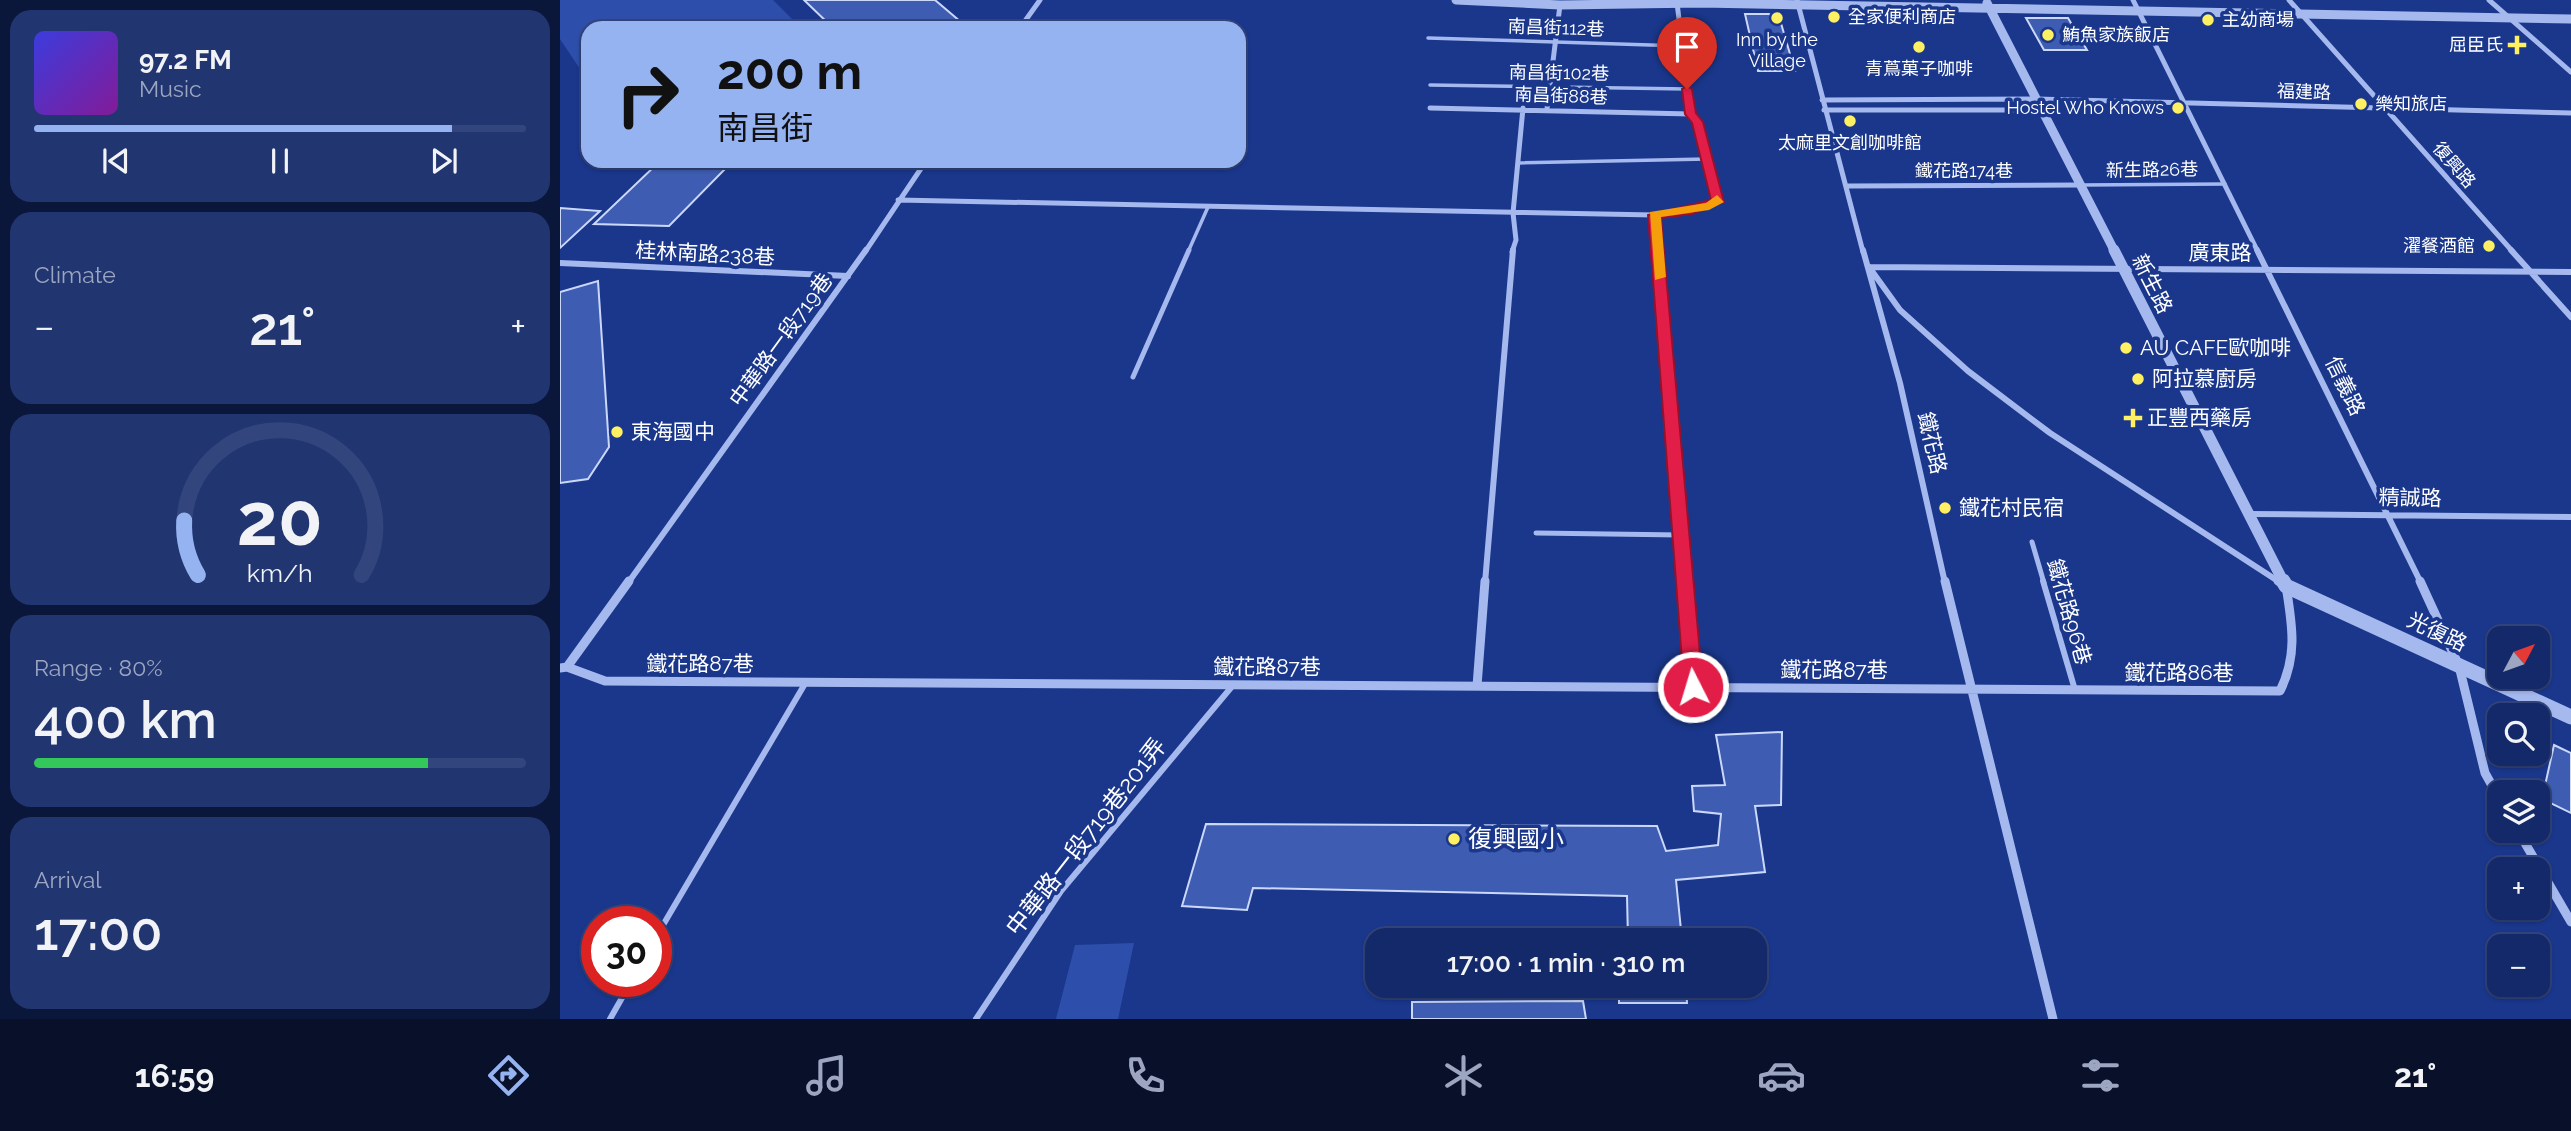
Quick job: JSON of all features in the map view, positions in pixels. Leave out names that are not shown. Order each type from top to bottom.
[{"type":"street","points":[[1025,21],[1040,0]]},
{"type":"street","points":[[1455,0],[1560,5],[1702,1],[1987,4],[2138,11],[2571,19]]},
{"type":"street","name":"信義路","points":[[2133,0],[2390,516],[2459,666],[2488,780]]},
{"type":"street","name":"復興路","points":[[2289,0],[2571,317]]},
{"type":"street","points":[[2489,0],[2571,72]]},
{"type":"street","points":[[898,200],[1654,215],[1692,211],[1718,202],[1698,122],[1691,114],[1676,3]]},
{"type":"street","name":"鐵花路","points":[[1798,3],[1824,110],[1848,186],[1900,383],[1969,688],[1992,764],[2053,1019]]},
{"type":"street","name":"新生路","points":[[1987,4],[2286,586]]},
{"type":"street","points":[[1547,109],[1560,5]]},
{"type":"street","name":"福建路","points":[[1824,110],[2013,110],[2036,99]]},
{"type":"street","name":"福建路","points":[[1822,100],[2036,99],[2571,114]]},
{"type":"street","name":"南昌街88巷","points":[[1430,108],[1523,108],[1691,114]]},
{"type":"street","points":[[1477,686],[1511,255],[1516,240],[1513,213],[1523,108]]},
{"type":"street","name":"中華路一段719巷","points":[[564,668],[848,276],[921,168]]},
{"type":"street","name":"鐵花路174巷","points":[[1848,186],[2080,185]]},
{"type":"street","points":[[1654,215],[1693,687]]},
{"type":"street","name":"桂林南路238巷","points":[[560,263],[848,276]]},
{"type":"street","points":[[1870,267],[1900,310],[1968,371],[2050,433],[2286,586]]},
{"type":"street","name":"廣東路","points":[[1870,267],[2571,272]]},
{"type":"street","name":"精誠路","points":[[2249,514],[2571,517]]},
{"type":"street","name":"光復路","points":[[2286,586],[2571,717]]},
{"type":"street","name":"鐵花路86巷","points":[[1969,688],[2280,691],[2293,668],[2295,647],[2286,586]]},
{"type":"street","name":"鐵花路87巷","points":[[564,668],[605,681],[1969,688]]},
{"type":"street","points":[[2525,843],[2571,922]]},
{"type":"lane","name":"南昌街112巷","points":[[1428,38],[1682,46]]},
{"type":"lane","name":"南昌街102巷","points":[[1430,85],[1687,89]]},
{"type":"lane","points":[[1518,163],[1707,159]]},
{"type":"lane","name":"新生路26巷","points":[[2080,185],[2225,184]]},
{"type":"lane","points":[[1133,377],[1208,207]]},
{"type":"lane","points":[[1536,533],[1681,535]]},
{"type":"lane","name":"鐵花路96巷","points":[[2032,542],[2075,690]]},
{"type":"lane","points":[[672,910],[806,682]]},
{"type":"lane","name":"中華路一段719巷201弄","points":[[976,1019],[1060,891],[1234,684]]},
{"type":"lane","points":[[610,1019],[622,997]]},
{"type":"shaded area","points":[[560,0],[773,0],[794,21],[581,21],[581,70],[560,39]]},
{"type":"shaded area","points":[[1134,943],[1118,1019],[1056,1019],[1075,945]]},
{"type":"building","points":[[804,0],[935,0],[960,21],[826,21]]},
{"type":"building","points":[[1745,14],[1769,14],[1780,20],[1795,71],[1758,71]]},
{"type":"building","points":[[2026,18],[2068,18],[2087,50],[2044,50]]},
{"type":"building","points":[[653,168],[726,168],[669,226],[594,224]]},
{"type":"building","points":[[560,208],[600,211],[560,248]]},
{"type":"building","points":[[598,281],[609,447],[588,479],[560,483],[560,292]]},
{"type":"building","points":[[1782,732],[1781,805],[1755,806],[1765,872],[1676,880],[1681,928],[1628,928],[1627,896],[1253,888],[1247,910],[1182,906],[1206,824],[1657,826],[1666,851],[1718,845],[1721,814],[1694,811],[1692,786],[1725,785],[1716,735]]},
{"type":"building","points":[[2554,745],[2571,753],[2571,813],[2550,803],[2550,780],[2546,780]]},
{"type":"building","points":[[1619,998],[1687,998],[1687,1003],[1619,1003]]},
{"type":"building","points":[[1583,1001],[1586,1019],[1412,1019],[1412,1002]]},
{"type":"slow traffic","points":[[1659,277],[1654,215],[1692,211],[1718,202],[1717,199]]},
{"type":"place","name":"全家便利商店","points":[[1834,17]]},
{"type":"place","name":"Inn by the Village","points":[[1777,18]]},
{"type":"place","name":"主幼商場","points":[[2208,20]]},
{"type":"place","name":"鮪魚家族飯店","points":[[2048,35]]},
{"type":"place","name":"屈臣氏","points":[[2517,45]]},
{"type":"place","name":"青蔦菓子咖啡","points":[[1919,47]]},
{"type":"place","name":"樂知旅店","points":[[2361,104]]},
{"type":"place","name":"Hostel Who Knows","points":[[2178,108]]},
{"type":"place","name":"太麻里文創咖啡館","points":[[1850,121]]},
{"type":"place","name":"濯餐酒館","points":[[2489,246]]},
{"type":"place","name":"AU CAFE歐咖啡","points":[[2126,348]]},
{"type":"place","name":"阿拉慕廚房","points":[[2138,379]]},
{"type":"place","name":"正豐西藥房","points":[[2133,418]]},
{"type":"place","name":"東海國中","points":[[617,432]]},
{"type":"place","name":"鐵花村民宿","points":[[1945,508]]},
{"type":"place","name":"復興國小","points":[[1454,839]]},
{"type":"route","points":[[1687,89],[1691,114],[1698,122],[1718,202],[1692,211],[1654,215],[1693,687]]}]
